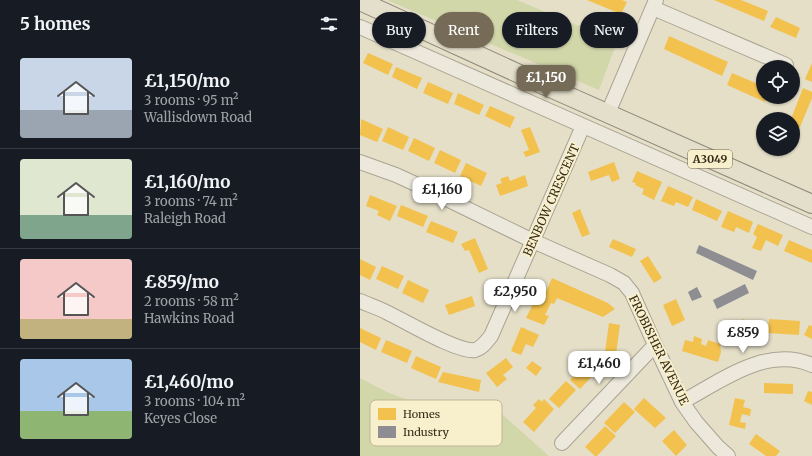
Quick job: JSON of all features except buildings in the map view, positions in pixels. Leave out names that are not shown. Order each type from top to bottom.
[{"type":"main road","name":"A3049","points":[[360,1],[539,83],[812,204]]},
{"type":"street","points":[[608,113],[655,4],[775,60]]},
{"type":"street","points":[[360,27],[812,227]]},
{"type":"street","points":[[529,103],[539,83]]},
{"type":"street","name":"BENBOW CRESCENT","points":[[360,301],[388,313],[454,346],[475,350],[484,345],[491,336],[583,126]]},
{"type":"street","name":"FROBISHER AVENUE","points":[[360,162],[396,175],[533,241],[610,275],[624,283],[632,293],[654,345],[682,402],[696,422],[728,456]]},
{"type":"street","points":[[562,443],[654,345]]},
{"type":"street","points":[[682,402],[745,368],[760,362],[794,360],[812,365]]},
{"type":"green space","points":[[387,0],[517,0],[546,12],[502,12],[502,48],[572,48],[572,23],[580,26],[580,48],[615,48],[599,90],[494,45],[494,12],[434,12],[434,20],[426,17],[426,12],[415,12]]},
{"type":"green space","points":[[360,378],[387,392],[408,400],[370,400],[370,446],[502,446],[502,414],[549,456],[360,456]]}]
